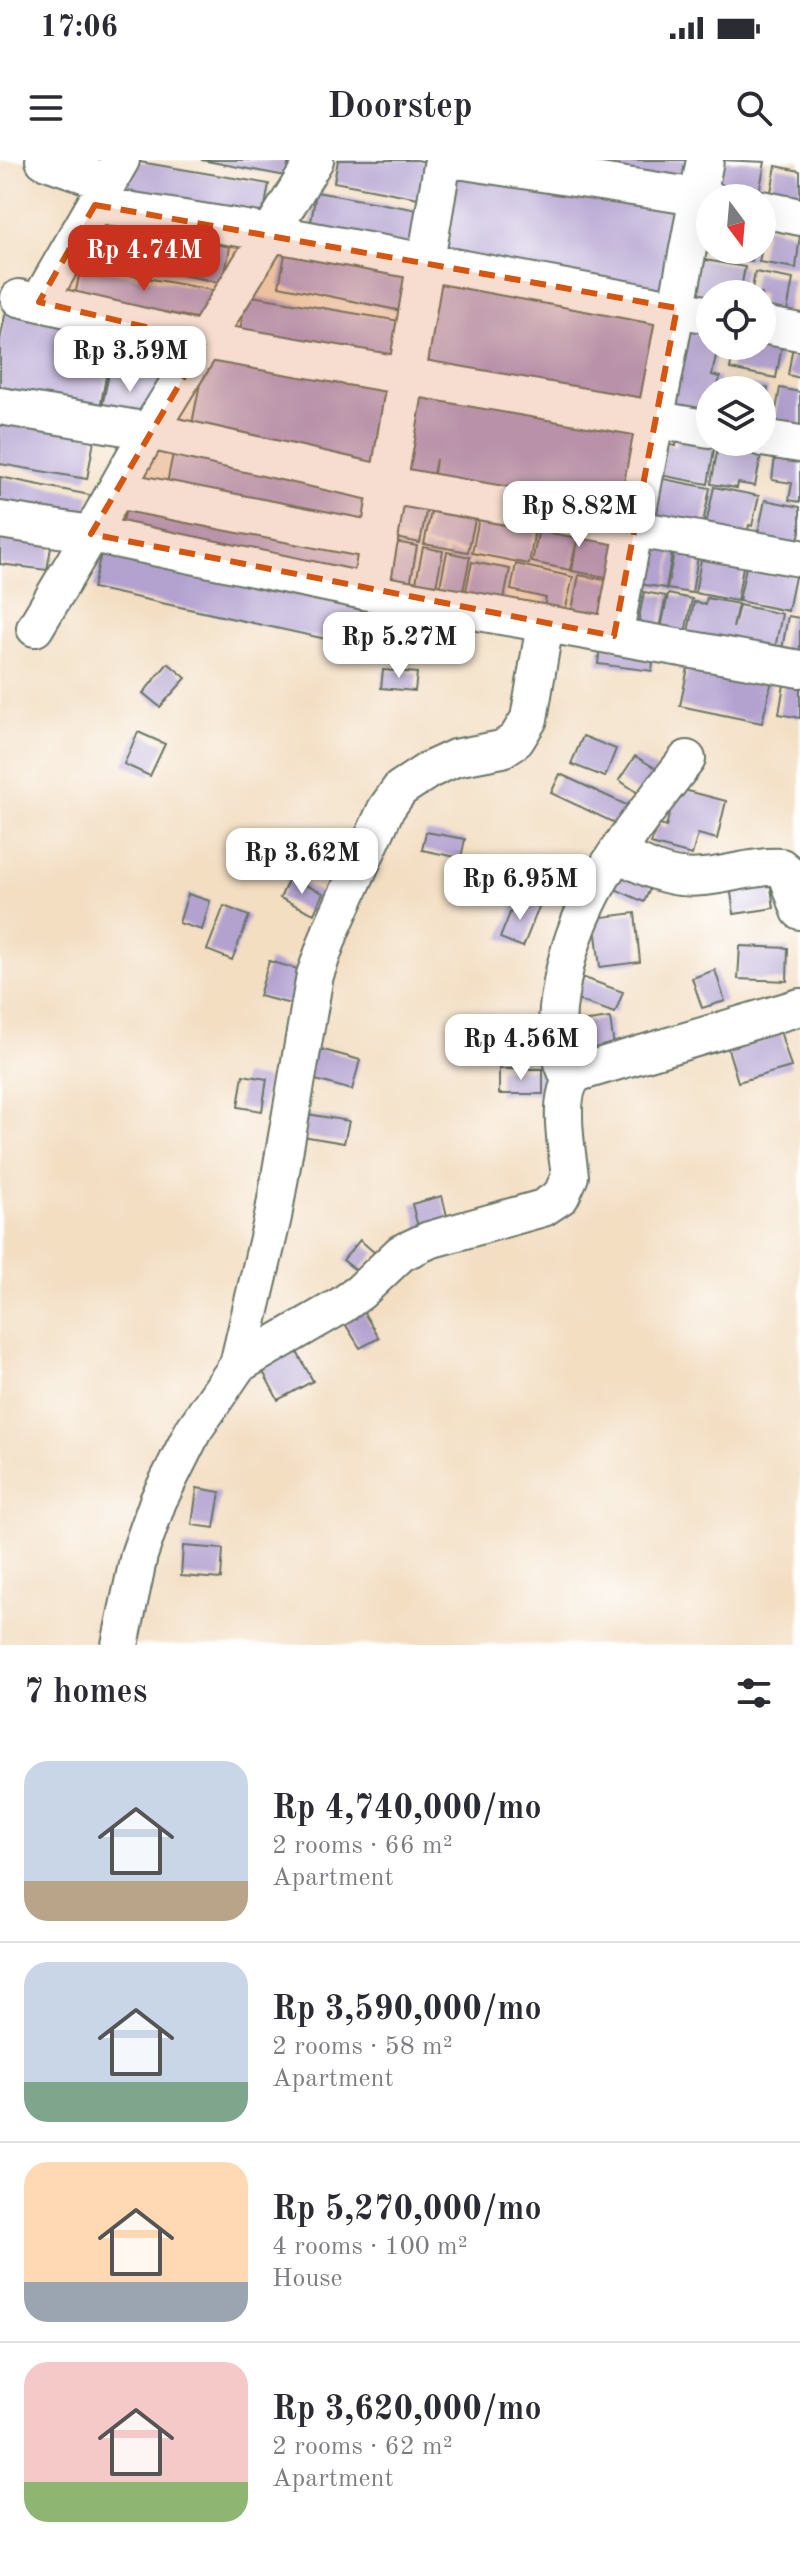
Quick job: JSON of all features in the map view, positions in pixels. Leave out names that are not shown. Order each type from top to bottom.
[{"type":"street","points":[[44,160],[271,233],[694,312]]},
{"type":"street","points":[[35,628],[149,431],[315,160]]},
{"type":"street","points":[[370,592],[423,263],[443,160]]},
{"type":"street","points":[[458,160],[696,197]]},
{"type":"street","points":[[704,184],[705,160]]},
{"type":"street","points":[[107,182],[29,300],[205,341],[696,427]]},
{"type":"street","points":[[776,212],[800,217]]},
{"type":"street","points":[[614,636],[656,421],[694,312],[698,264]]},
{"type":"street","points":[[776,328],[800,332]]},
{"type":"street","points":[[0,406],[149,431],[389,485],[800,558]]},
{"type":"street","points":[[776,440],[800,444]]},
{"type":"street","points":[[117,490],[379,541]]},
{"type":"street","points":[[0,520],[91,534],[370,592],[800,669]]},
{"type":"street","points":[[120,1645],[139,1555],[158,1501],[193,1431],[238,1365],[273,1217],[315,975],[331,930],[392,796],[409,781],[455,758],[502,749],[516,740],[529,719],[545,624]]},
{"type":"street","points":[[238,1365],[351,1298],[401,1253],[429,1240],[525,1215],[561,1196],[570,1176],[564,1104],[570,1079],[561,1054],[557,1010],[564,961],[588,899],[616,854],[687,759]]},
{"type":"street","points":[[616,854],[665,874],[684,878],[781,867],[786,871],[800,911]]},
{"type":"street","points":[[570,1079],[578,1073],[800,1007]]},
{"type":"highlighted area","points":[[95,205],[677,308],[614,636],[91,534],[205,341],[39,302]]},
{"type":"building","points":[[128,160],[269,184],[261,228],[120,205]]},
{"type":"building","points":[[201,160],[289,160],[286,176]]},
{"type":"building","points":[[338,160],[417,160],[431,163],[424,199],[334,182]]},
{"type":"building","points":[[520,160],[695,160],[689,191]]},
{"type":"building","points":[[721,160],[765,162],[761,184],[716,184]]},
{"type":"building","points":[[449,164],[688,199],[672,296],[434,261]]},
{"type":"building","points":[[776,166],[800,171],[800,207],[776,203],[776,184],[772,184]]},
{"type":"building","points":[[316,192],[424,211],[418,246],[310,228]]},
{"type":"building","points":[[90,219],[230,247],[223,283],[83,255]]},
{"type":"building","points":[[776,229],[800,234],[796,268],[771,264],[776,264]]},
{"type":"building","points":[[287,244],[410,268],[402,311],[279,286]]},
{"type":"building","points":[[694,258],[696,264],[745,267],[743,280],[696,280],[696,298],[686,296]]},
{"type":"building","points":[[81,266],[212,290],[208,320],[75,296]]},
{"type":"building","points":[[755,272],[793,279],[786,317],[776,315],[776,280],[754,280]]},
{"type":"building","points":[[431,277],[664,316],[644,415],[412,368]]},
{"type":"building","points":[[246,295],[400,321],[392,370],[238,343]]},
{"type":"building","points":[[7,306],[175,339],[167,378],[108,367],[99,413],[0,394],[0,340]]},
{"type":"building","points":[[682,322],[696,324],[696,360],[715,360],[712,375],[716,376],[696,376],[696,412],[666,407]]},
{"type":"building","points":[[776,339],[783,340],[776,378],[730,369],[732,360],[776,360]]},
{"type":"building","points":[[793,346],[800,347],[800,378],[788,375]]},
{"type":"building","points":[[207,348],[396,385],[379,469],[190,434]]},
{"type":"building","points":[[110,369],[168,380],[137,422],[101,411]]},
{"type":"building","points":[[413,383],[637,422],[618,518],[432,486],[436,459],[431,486],[396,480]]},
{"type":"building","points":[[780,388],[800,392],[800,432],[776,428]]},
{"type":"building","points":[[0,419],[95,435],[87,479],[0,464]]},
{"type":"building","points":[[677,437],[696,440],[696,456],[713,456],[708,484],[654,474],[660,443],[676,446]]},
{"type":"building","points":[[174,449],[375,488],[367,532],[165,493]]},
{"type":"building","points":[[800,452],[800,502],[789,500],[792,483],[772,480],[775,457]]},
{"type":"building","points":[[716,456],[761,456],[755,486],[738,483],[737,488],[711,484]]},
{"type":"building","points":[[0,477],[90,495],[83,529],[0,513]]},
{"type":"building","points":[[658,478],[710,488],[701,534],[649,524]]},
{"type":"building","points":[[714,487],[759,496],[745,543],[704,534]]},
{"type":"building","points":[[396,491],[429,497],[420,543],[387,536]]},
{"type":"building","points":[[434,498],[478,506],[468,552],[424,544]]},
{"type":"building","points":[[128,499],[362,548],[355,584],[120,535]]},
{"type":"building","points":[[765,500],[800,507],[796,550],[756,542]]},
{"type":"building","points":[[481,508],[537,518],[529,564],[472,553]]},
{"type":"building","points":[[541,519],[624,534],[617,579],[572,571],[577,541],[570,570],[532,562]]},
{"type":"building","points":[[0,528],[53,536],[47,570],[0,564]]},
{"type":"building","points":[[390,541],[417,546],[409,591],[381,586]]},
{"type":"building","points":[[646,543],[673,547],[666,588],[639,584]]},
{"type":"building","points":[[675,546],[699,550],[692,593],[667,589]]},
{"type":"building","points":[[423,547],[443,551],[434,596],[414,592]]},
{"type":"building","points":[[102,549],[399,614],[390,653],[93,588]]},
{"type":"building","points":[[447,552],[470,557],[461,601],[438,596]]},
{"type":"building","points":[[702,554],[744,561],[737,601],[695,593]]},
{"type":"building","points":[[472,562],[510,569],[502,608],[464,600]]},
{"type":"building","points":[[747,562],[796,572],[788,611],[739,601]]},
{"type":"building","points":[[516,564],[573,577],[564,616],[543,612],[546,598],[511,590]]},
{"type":"building","points":[[579,575],[622,583],[614,623],[571,615]]},
{"type":"building","points":[[644,592],[666,596],[657,638],[636,634]]},
{"type":"building","points":[[668,594],[692,599],[683,643],[659,638]]},
{"type":"building","points":[[707,598],[738,604],[733,628],[739,605],[782,614],[773,658],[686,642],[694,602],[705,604]]},
{"type":"building","points":[[788,616],[800,618],[800,663],[780,660]]},
{"type":"building","points":[[600,646],[654,653],[652,671],[598,664]]},
{"type":"building","points":[[690,658],[773,676],[762,723],[680,706]]},
{"type":"building","points":[[168,663],[186,678],[160,707],[143,693]]},
{"type":"building","points":[[383,670],[417,673],[415,691],[381,688]]},
{"type":"building","points":[[785,679],[800,682],[800,718],[779,714]]},
{"type":"building","points":[[138,732],[165,744],[150,776],[124,764]]},
{"type":"building","points":[[583,736],[616,749],[605,777],[571,764]]},
{"type":"building","points":[[635,756],[657,769],[641,795],[619,780]]},
{"type":"building","points":[[560,774],[633,808],[623,827],[551,793]]},
{"type":"building","points":[[676,788],[726,801],[717,839],[698,834],[692,855],[651,844],[657,824],[666,827]]},
{"type":"building","points":[[426,832],[465,839],[461,858],[422,850]]},
{"type":"building","points":[[614,862],[654,880],[644,902],[604,884]]},
{"type":"building","points":[[289,878],[323,893],[314,914],[280,898]]},
{"type":"building","points":[[770,880],[774,908],[734,914],[730,886]]},
{"type":"building","points":[[188,894],[210,901],[202,930],[179,923]]},
{"type":"building","points":[[516,898],[539,907],[523,947],[500,938]]},
{"type":"building","points":[[224,906],[249,916],[232,960],[207,950]]},
{"type":"building","points":[[635,913],[640,962],[600,967],[594,918]]},
{"type":"building","points":[[740,946],[788,948],[787,981],[738,979]]},
{"type":"building","points":[[269,961],[301,970],[291,1004],[259,996]]},
{"type":"building","points":[[715,970],[725,1001],[702,1008],[692,978]]},
{"type":"building","points":[[579,976],[623,992],[615,1013],[571,998]]},
{"type":"building","points":[[610,1018],[615,1054],[571,1059],[567,1024]]},
{"type":"building","points":[[778,1024],[791,1067],[738,1082],[725,1039]]},
{"type":"building","points":[[503,1028],[541,1028],[541,1059],[502,1058]]},
{"type":"building","points":[[313,1047],[360,1060],[352,1090],[305,1077]]},
{"type":"building","points":[[499,1069],[543,1069],[543,1094],[499,1094]]},
{"type":"building","points":[[243,1075],[267,1079],[262,1111],[238,1107]]},
{"type":"building","points":[[307,1114],[349,1121],[344,1143],[302,1136]]},
{"type":"building","points":[[442,1196],[449,1224],[419,1231],[412,1204]]},
{"type":"building","points":[[360,1240],[375,1253],[358,1272],[343,1260]]},
{"type":"building","points":[[358,1303],[379,1338],[360,1348],[339,1314]]},
{"type":"building","points":[[292,1343],[313,1381],[278,1400],[258,1362]]},
{"type":"building","points":[[197,1488],[220,1492],[214,1528],[192,1525]]},
{"type":"building","points":[[183,1546],[223,1549],[221,1579],[181,1576]]}]
